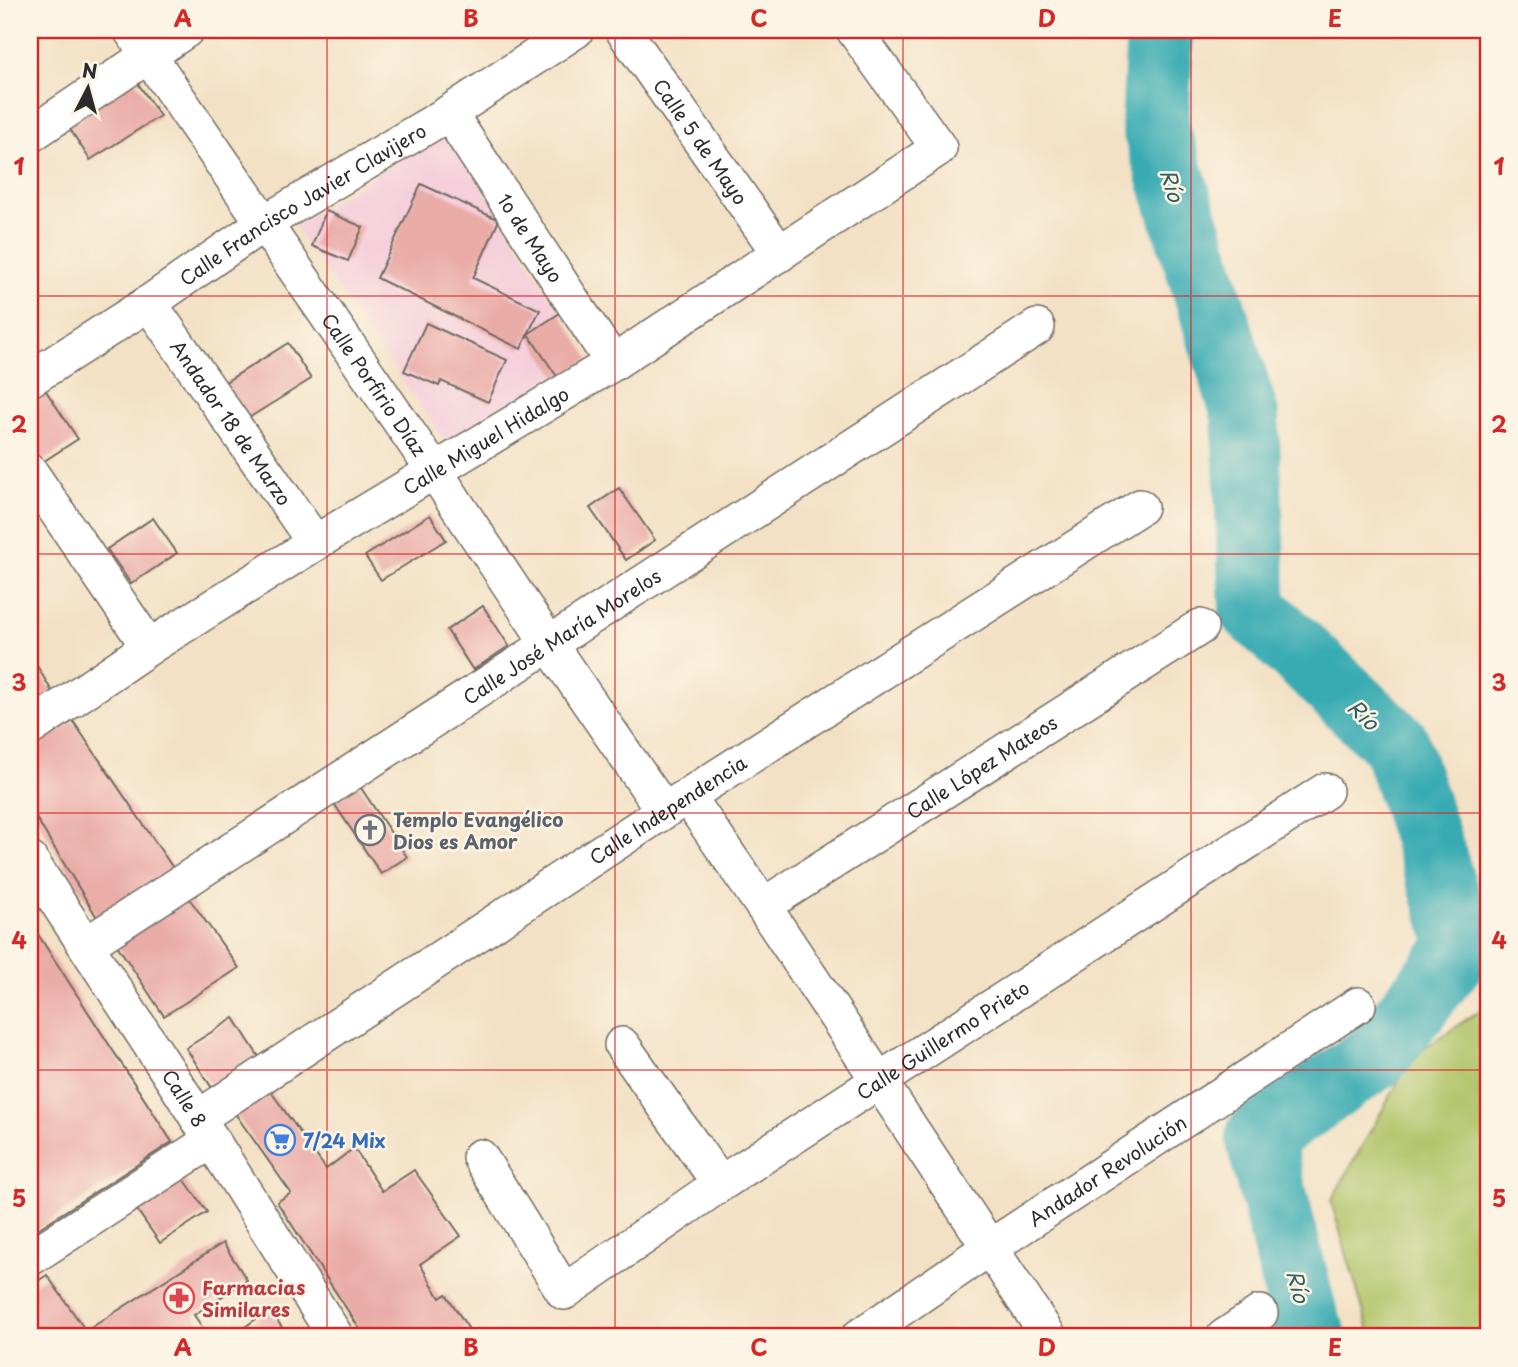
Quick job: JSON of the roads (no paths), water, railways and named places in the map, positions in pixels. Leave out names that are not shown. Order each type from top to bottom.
[{"type":"street","points":[[30,135],[139,42],[186,30]]},
{"type":"street","name":"Calle Francisco Javier Clavijero","points":[[30,379],[149,303],[264,223],[449,113],[576,30]]},
{"type":"street","name":"Calle 5 de Mayo","points":[[623,30],[779,254]]},
{"type":"street","name":"Calle Miguel Hidalgo","points":[[30,728],[149,647],[315,543],[613,363],[939,148],[854,30]]},
{"type":"street","name":"Calle Porfirio Díaz","points":[[139,42],[435,472],[549,644],[676,804],[763,906],[1049,1337]]},
{"type":"street","name":"1o de Mayo","points":[[449,113],[613,363]]},
{"type":"street","name":"Andador 18 de Marzo","points":[[149,303],[315,543]]},
{"type":"street","name":"Calle José María Morelos","points":[[86,944],[1037,327]]},
{"type":"street","points":[[30,472],[149,647]]},
{"type":"street","name":"Calle Independencia","points":[[30,1258],[205,1129],[676,804],[1140,507]]},
{"type":"street","name":"Calle López Mateos","points":[[763,906],[1200,627]]},
{"type":"street","name":"Calle Guillermo Prieto","points":[[480,1157],[565,1292],[720,1184],[1325,791]]},
{"type":"street","name":"Calle 8","points":[[30,860],[336,1337]]},
{"type":"street","name":"Andador Revolución","points":[[859,1337],[1358,1005]]},
{"type":"street","points":[[622,1045],[720,1184]]},
{"type":"street","points":[[1224,1337],[1260,1313]]},
{"type":"waterway","name":"Río","points":[[1160,30],[1155,125],[1245,415],[1253,609],[1396,744],[1462,946],[1376,1056],[1259,1137],[1304,1316],[1313,1337]]},
{"type":"place","name":"Templo Evangélico Dios es Amor","points":[[370,830]]},
{"type":"place","name":"7/24 Mix","points":[[280,1140]]},
{"type":"place","name":"Farmacias Similares","points":[[179,1298]]}]
